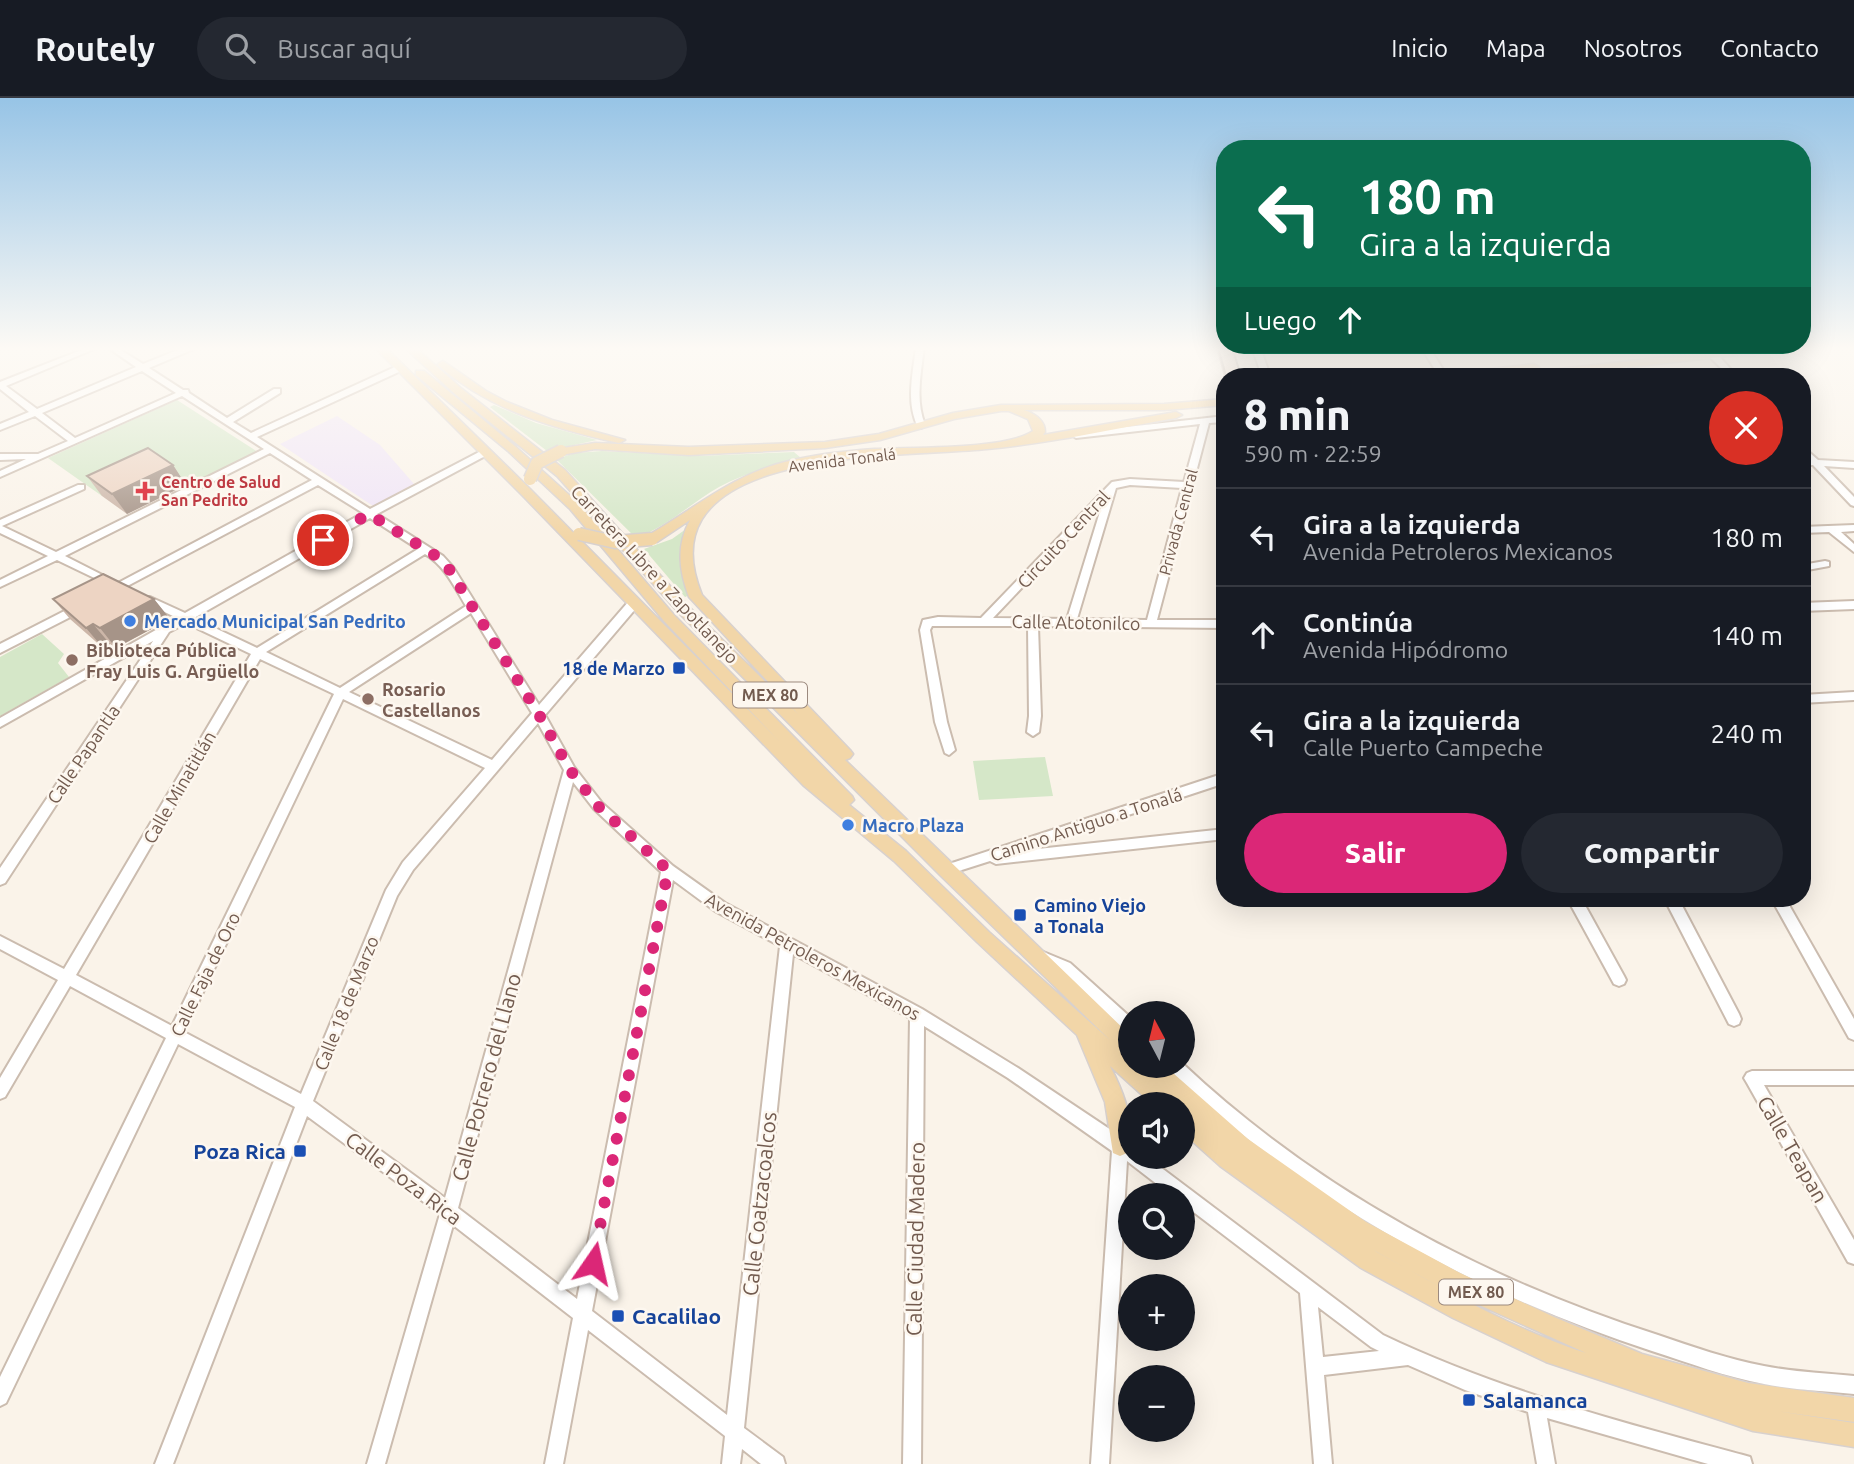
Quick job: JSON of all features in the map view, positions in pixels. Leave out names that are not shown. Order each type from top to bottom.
[{"type":"main road","name":"Carretera Libre a Zapotlanejo","points":[[442,411],[527,493],[809,781],[900,856]]},
{"type":"main road","name":"Carretera Libre a Zapotlanejo","points":[[464,411],[512,449],[574,506],[669,618],[900,856],[1153,1092]]},
{"type":"main road","name":"Carretera Libre a Zapotlanejo","points":[[483,411],[561,473],[684,610],[1118,1036]]},
{"type":"main road","points":[[515,411],[573,430],[666,449]]},
{"type":"main road","name":"Avenida Tonalá","points":[[666,449],[689,451],[825,445],[880,437],[953,416],[985,411]]},
{"type":"main road","points":[[1014,411],[1025,413],[1037,421],[1039,432],[1034,439]]},
{"type":"main road","name":"Avenida Tonalá","points":[[558,527],[614,543],[633,543],[652,539],[715,498],[763,472],[806,461],[1034,439],[1208,411]]},
{"type":"main road","points":[[527,493],[537,463],[561,451],[595,446],[666,449]]},
{"type":"main road","points":[[715,498],[696,522],[685,555],[687,576],[696,597],[919,832],[941,865]]},
{"type":"main road","points":[[1079,1026],[1113,1093],[1118,1109]]},
{"type":"main road","name":"MEX 80","points":[[1164,1078],[1241,1146],[1357,1230],[1452,1281],[1546,1325],[1642,1365],[1748,1395],[1854,1410]]},
{"type":"main road","name":"MEX 80","points":[[1195,1131],[1227,1159],[1369,1260],[1461,1310],[1542,1348],[1657,1389],[1753,1419],[1854,1435]]},
{"type":"street","points":[[0,427],[39,411]]},
{"type":"street","points":[[0,474],[145,411]]},
{"type":"street","points":[[212,411],[369,514]]},
{"type":"street","points":[[228,421],[245,411]]},
{"type":"street","points":[[252,436],[307,411]]},
{"type":"street","points":[[917,411],[921,425]]},
{"type":"street","points":[[36,412],[75,442]]},
{"type":"street","points":[[1034,439],[1216,420]]},
{"type":"street","name":"Privada Central","points":[[1150,623],[1205,421]]},
{"type":"street","points":[[0,584],[272,449]]},
{"type":"street","points":[[0,723],[369,514],[484,453]]},
{"type":"street","points":[[0,457],[41,456]]},
{"type":"street","points":[[1811,458],[1854,503]]},
{"type":"street","points":[[1811,462],[1854,465]]},
{"type":"street","points":[[97,598],[320,480]]},
{"type":"street","name":"Circuito Central","points":[[984,621],[1112,486],[1124,482],[1188,485]]},
{"type":"street","name":"Circuito Central","points":[[1071,622],[1112,486]]},
{"type":"street","points":[[0,527],[81,487]]},
{"type":"street","name":"Avenida Petroleros Mexicanos","points":[[369,514],[426,550],[449,569],[570,770],[598,806],[668,870],[720,907],[917,1014],[1013,1073],[1118,1145]]},
{"type":"street","points":[[0,527],[494,767]]},
{"type":"street","points":[[1811,530],[1854,528]]},
{"type":"street","points":[[1832,529],[1854,549]]},
{"type":"street","name":"Calle Minatitlán","points":[[0,1092],[258,652],[426,550]]},
{"type":"street","points":[[1811,566],[1825,564]]},
{"type":"street","points":[[0,649],[86,604]]},
{"type":"street","name":"Calle 18 de Marzo","points":[[164,1464],[304,1104],[399,879],[633,604]]},
{"type":"street","points":[[1811,607],[1854,605]]},
{"type":"street","points":[[340,693],[472,607]]},
{"type":"street","name":"Calle Atotonilco","points":[[948,750],[925,630],[927,623],[984,621],[1216,624]]},
{"type":"street","points":[[1033,622],[1033,732]]},
{"type":"street","name":"Calle Papantla","points":[[0,879],[166,630]]},
{"type":"street","name":"Calle Faja de Oro","points":[[0,1397],[340,693]]},
{"type":"street","points":[[1811,698],[1854,696]]},
{"type":"street","name":"Calle Potrero del Llano","points":[[376,1464],[449,1211],[570,770]]},
{"type":"street","name":"Camino Antiguo a Tonalá","points":[[941,865],[971,862],[1216,781]]},
{"type":"street","points":[[971,862],[1216,835]]},
{"type":"street","points":[[554,1464],[668,870]]},
{"type":"street","points":[[1579,907],[1619,980]]},
{"type":"street","points":[[1676,907],[1734,1019]]},
{"type":"street","points":[[1784,907],[1854,1033]]},
{"type":"street","name":"Calle Poza Rica","points":[[0,942],[304,1104],[449,1211],[776,1464]]},
{"type":"street","name":"Calle Coatzacoalcos","points":[[731,1464],[787,945]]},
{"type":"street","points":[[1038,956],[1065,967],[1118,1015]]},
{"type":"street","name":"Calle Ciudad Madero","points":[[912,1464],[917,1014]]},
{"type":"street","points":[[1188,1078],[1231,1118],[1306,1174],[1397,1232],[1572,1315],[1654,1344],[1779,1378],[1854,1385]]},
{"type":"street","name":"Calle Teapan","points":[[1854,1079],[1752,1078],[1854,1256]]},
{"type":"street","points":[[1100,1464],[1126,1169]]},
{"type":"street","name":"Avenida Petroleros Mexicanos","points":[[1150,1169],[1377,1341],[1406,1356],[1536,1407],[1743,1464]]},
{"type":"street","points":[[1308,1289],[1323,1464]]},
{"type":"street","points":[[1316,1367],[1406,1356]]},
{"type":"street","points":[[1779,1378],[1786,1401]]},
{"type":"street","points":[[1536,1407],[1546,1464]]},
{"type":"shaded area","points":[[337,416],[380,445],[414,484],[373,506],[280,444]]},
{"type":"green space","points":[[153,411],[194,411],[258,452],[189,486],[161,468],[102,496],[48,458]]},
{"type":"green space","points":[[495,411],[507,411],[536,423],[597,440],[547,451]]},
{"type":"green space","points":[[602,451],[700,456],[794,452],[801,458],[729,482],[658,528],[636,538],[556,459],[575,453]]},
{"type":"green space","points":[[686,529],[681,562],[683,578],[690,595],[685,597],[644,549],[672,539]]},
{"type":"green space","points":[[42,634],[64,654],[58,663],[69,677],[0,716],[0,657]]},
{"type":"green space","points":[[1045,757],[1053,796],[979,800],[973,761]]},
{"type":"building","points":[[148,448],[173,465],[112,494],[87,476]]},
{"type":"building","points":[[103,574],[154,599],[100,628],[93,624],[86,628],[53,599]]},
{"type":"place","name":"Centro de Salud San Pedrito","points":[[145,491]]},
{"type":"place","name":"Mercado Municipal San Pedrito","points":[[130,621]]},
{"type":"place","name":"Biblioteca Pública Fray Luis G. Argüello","points":[[72,660]]},
{"type":"place","name":"18 de Marzo","points":[[679,668]]},
{"type":"place","name":"Rosario Castellanos","points":[[368,699]]},
{"type":"place","name":"Macro Plaza","points":[[848,825]]},
{"type":"place","name":"Camino Viejo a Tonala","points":[[1020,915]]},
{"type":"place","name":"Poza Rica","points":[[300,1151]]},
{"type":"place","name":"Cacalilao","points":[[618,1316]]},
{"type":"place","name":"Salamanca","points":[[1469,1400]]},
{"type":"route","points":[[323,540],[369,514],[439,558],[449,569],[538,713],[570,770],[598,806],[668,870],[593,1263]]}]
